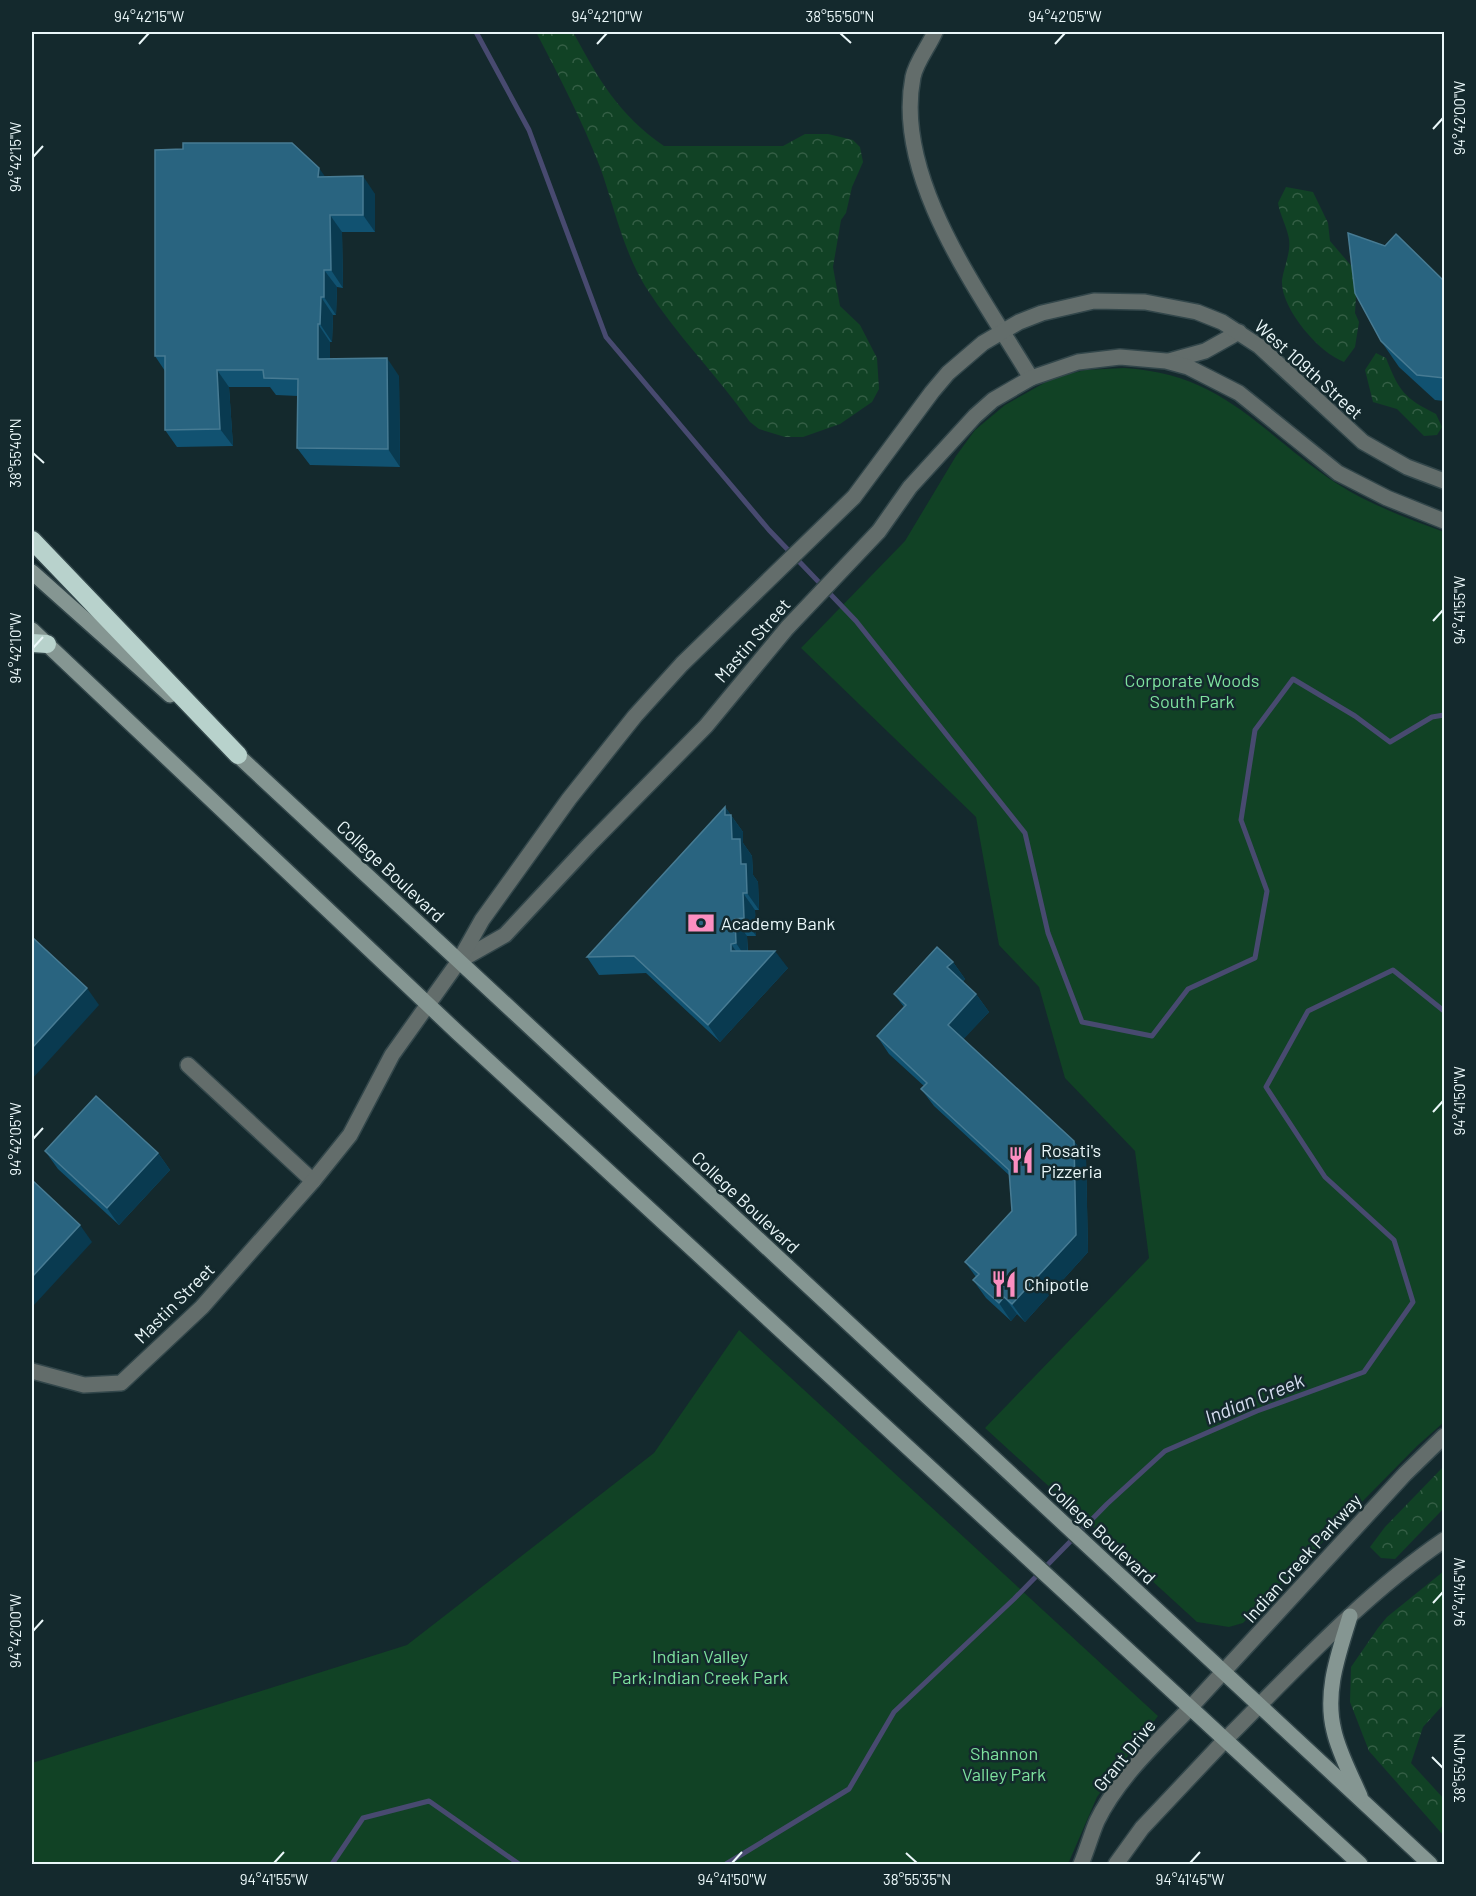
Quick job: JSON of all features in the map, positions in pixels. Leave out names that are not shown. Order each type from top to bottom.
[{"type":"highway","points":[[32,540],[238,755]]},
{"type":"main road","name":"College Boulevard","points":[[32,573],[238,755],[1430,1864]]},
{"type":"main road","points":[[32,630],[39,643],[428,1005],[1360,1864]]},
{"type":"main road","points":[[1350,1616],[1333,1674],[1331,1710],[1334,1731],[1362,1802]]},
{"type":"street","points":[[935,32],[913,75],[910,117],[915,155],[926,191],[950,242],[1031,378],[1078,362],[1120,357],[1166,361],[1188,367],[1239,393],[1316,456],[1364,488],[1444,520]]},
{"type":"street","name":"West 109th Street","points":[[1004,332],[1019,322],[1067,306],[1119,300],[1146,302],[1197,312],[1239,332],[1277,362],[1328,412],[1364,442],[1407,467],[1444,482]]},
{"type":"street","name":"Mastin Street","points":[[32,1371],[84,1385],[121,1383],[202,1307],[313,1181],[350,1135],[392,1055],[459,961],[482,920],[569,800],[634,716],[682,664],[819,532],[873,474],[916,412],[948,373],[966,356],[1004,332]]},
{"type":"street","points":[[1166,361],[1205,351],[1239,332]]},
{"type":"street","name":"Mastin Street","points":[[459,961],[505,935],[589,844],[706,726],[787,628],[879,531],[910,486],[975,416],[993,400],[1031,378]]},
{"type":"street","points":[[188,1065],[313,1181]]},
{"type":"street","name":"Indian Creek Parkway","points":[[1190,1708],[1405,1474],[1444,1436]]},
{"type":"street","points":[[1116,1864],[1142,1828],[1225,1740],[1350,1616],[1410,1564],[1444,1540]]},
{"type":"street","name":"Grant Drive","points":[[1081,1864],[1098,1821],[1112,1798],[1131,1771],[1190,1708]]},
{"type":"green space","points":[[536,32],[573,32],[601,81],[622,109],[664,146],[783,146],[805,134],[828,134],[853,140],[860,147],[863,162],[852,187],[846,213],[841,220],[833,267],[840,306],[860,325],[877,358],[879,389],[872,402],[840,424],[803,437],[785,437],[759,429],[750,422],[657,304],[637,272],[593,150],[570,98]]},
{"type":"green space","points":[[1286,187],[1313,192],[1328,223],[1330,241],[1354,269],[1357,280],[1355,313],[1359,322],[1355,347],[1344,362],[1323,349],[1303,328],[1294,316],[1283,291],[1282,280],[1289,244],[1278,203]]},
{"type":"green space","points":[[1376,353],[1386,358],[1404,392],[1436,414],[1442,427],[1437,435],[1424,436],[1397,409],[1373,402],[1365,370]]},
{"type":"green space","name":"Corporate Woods South Park","points":[[1124,368],[1159,373],[1189,381],[1215,394],[1239,409],[1309,464],[1349,491],[1444,532],[1444,1422],[1417,1446],[1243,1623],[1229,1627],[1197,1622],[985,1428],[1149,1258],[1135,1151],[1065,1078],[1039,987],[999,945],[976,817],[801,648],[905,541],[956,456],[975,430],[1005,405],[1053,378],[1085,370]]},
{"type":"green space","name":"Indian Valley Park;Indian Creek Park","points":[[739,1330],[1158,1716],[1097,1797],[1068,1864],[32,1864],[32,1763],[407,1645],[654,1453]]},
{"type":"green space","points":[[1444,1466],[1444,1508],[1395,1559],[1381,1558],[1370,1547],[1385,1527]]},
{"type":"green space","points":[[1444,1571],[1444,1704],[1423,1727],[1411,1763],[1444,1799],[1444,1836],[1369,1751],[1350,1702],[1351,1667],[1378,1628],[1387,1617]]},
{"type":"building","points":[[183,143],[292,143],[319,168],[318,177],[363,176],[363,215],[330,215],[331,270],[324,270],[324,297],[321,297],[320,324],[318,324],[318,359],[387,358],[388,449],[297,448],[298,379],[264,378],[263,370],[217,370],[220,429],[165,430],[165,356],[155,356],[155,150],[183,149]]},
{"type":"building","points":[[1348,233],[1385,246],[1396,234],[1444,281],[1444,378],[1417,375],[1381,341],[1355,293]]},
{"type":"building","name":"Academy Bank","points":[[725,807],[725,815],[731,815],[732,839],[740,839],[741,864],[746,864],[747,893],[743,893],[744,918],[735,919],[736,943],[731,944],[731,951],[775,951],[708,1025],[634,956],[587,957]]},
{"type":"building","points":[[32,937],[87,988],[32,1048]]},
{"type":"building","points":[[937,947],[953,962],[947,967],[976,994],[948,1025],[1074,1141],[1076,1235],[1012,1304],[1004,1297],[999,1303],[973,1280],[979,1274],[965,1262],[1012,1211],[1009,1170],[921,1089],[927,1083],[877,1036],[906,1005],[894,994]]},
{"type":"building","points":[[96,1096],[158,1153],[107,1208],[45,1151]]},
{"type":"building","points":[[32,1180],[80,1225],[32,1277]]},
{"type":"waterway","points":[[476,32],[529,130],[606,337],[769,530],[856,621],[1025,833],[1048,933],[1082,1022],[1152,1036],[1188,989],[1255,958],[1267,891],[1241,820],[1255,730],[1293,679],[1355,716],[1390,742],[1432,717],[1444,715]]},
{"type":"waterway","name":"Indian Creek","points":[[726,1864],[849,1789],[894,1712],[1014,1599],[1107,1504],[1165,1451],[1257,1411],[1364,1372],[1413,1302],[1394,1240],[1325,1177],[1266,1087],[1308,1011],[1393,970],[1444,1011]]},
{"type":"waterway","name":"Indian Creek","points":[[332,1864],[363,1818],[429,1801],[519,1864]]},
{"type":"place","name":"Academy Bank","points":[[701,923]]},
{"type":"place","name":"Rosati's Pizzeria","points":[[1021,1160]]},
{"type":"place","name":"Chipotle","points":[[1004,1284]]},
{"type":"park label","name":"Shannon Valley Park","points":[[1004,1763]]}]
